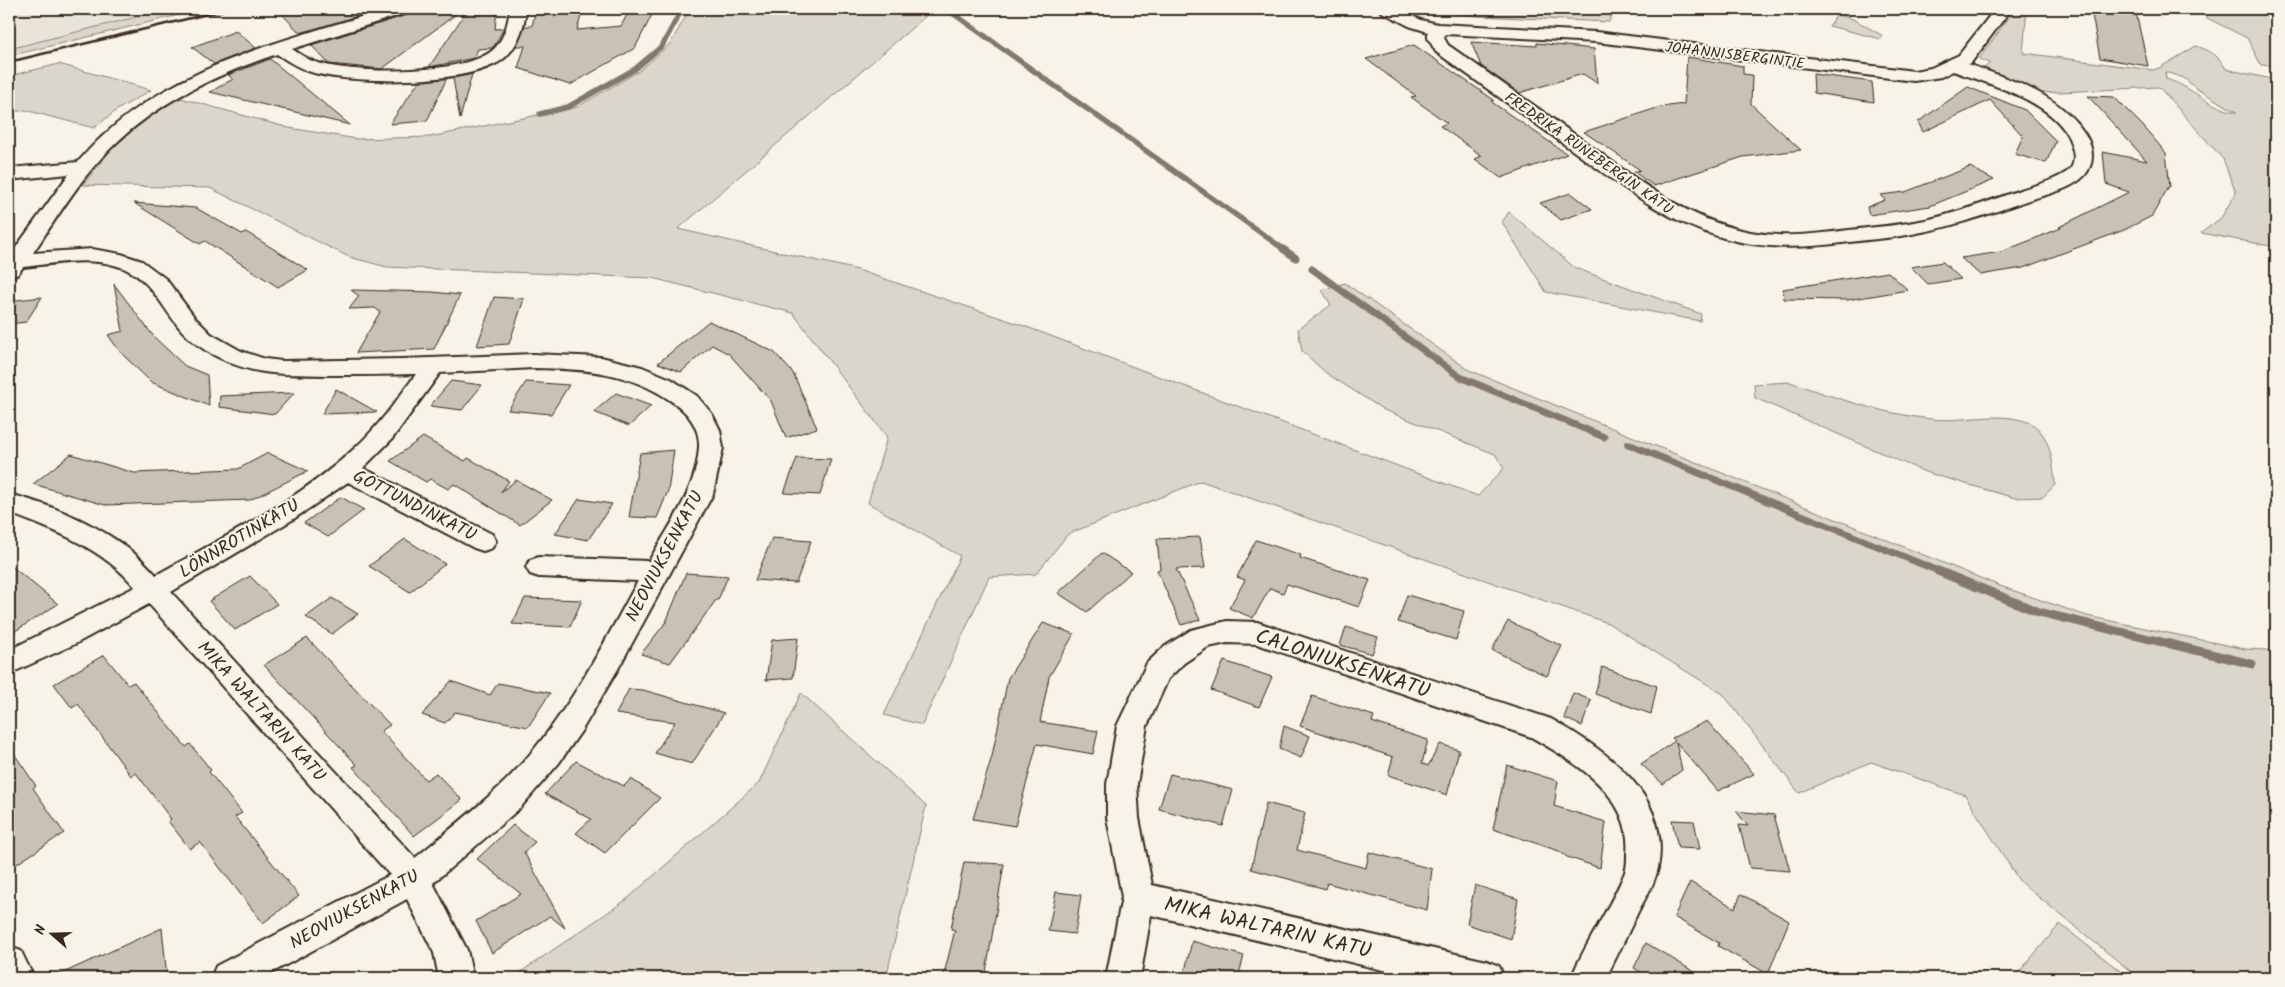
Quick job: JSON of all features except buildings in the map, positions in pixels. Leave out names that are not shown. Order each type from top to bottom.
[{"type":"street","points":[[13,267],[82,167],[127,122],[149,105],[204,76],[280,48],[403,9]]},
{"type":"street","points":[[280,48],[300,63],[333,72],[415,73],[454,71],[480,64],[501,51],[505,47],[515,23],[518,9]]},
{"type":"street","points":[[1388,9],[1415,23],[1437,29]]},
{"type":"street","name":"JOHANNISBERGINTIE","points":[[1437,29],[1596,37],[1894,75],[1925,75],[1955,66],[1965,59],[2004,9]]},
{"type":"street","name":"FREDRIKA RUNEBERGIN KATU","points":[[1437,29],[1436,38],[1442,48],[1652,199],[1679,216],[1735,235],[1782,242],[1805,242],[1892,232],[1939,223],[1980,211],[2047,187],[2065,180],[2080,169],[2084,154],[2081,144],[2074,130],[2062,117],[2035,97],[1955,66]]},
{"type":"street","points":[[9,174],[82,167]]},
{"type":"street","name":"NEOVIUKSENKATU","points":[[13,267],[103,256],[136,265],[150,275],[187,323],[204,339],[221,351],[267,367],[433,366],[512,362],[564,362],[631,372],[657,381],[679,393],[697,409],[705,423],[711,441],[709,464],[700,494],[608,661],[572,721],[548,754],[508,798],[414,879],[228,978]]},
{"type":"street","name":"LÖNNROTINKATU","points":[[9,663],[153,590],[275,518],[346,470],[367,452],[403,409],[433,366]]},
{"type":"street","name":"GOTTUNDINKATU","points":[[346,470],[483,541]]},
{"type":"street","name":"MIKA WALTARIN KATU","points":[[9,503],[82,532],[104,543],[143,576],[153,590],[414,879],[450,950],[456,978]]},
{"type":"street","points":[[539,567],[656,572]]},
{"type":"street","name":"CALONIUKSENKATU","points":[[1124,978],[1138,897],[1122,818],[1122,784],[1132,726],[1157,671],[1174,655],[1200,638],[1227,632],[1257,634],[1541,728],[1577,748],[1612,777],[1634,802],[1645,841],[1642,870],[1588,978]]},
{"type":"street","name":"MIKA WALTARIN KATU","points":[[1138,897],[1487,978]]},
{"type":"street","points":[[9,963],[17,978]]},
{"type":"shaded area","points":[[9,9],[168,9],[9,49]]},
{"type":"shaded area","points":[[168,9],[204,9],[9,56],[9,49]]},
{"type":"shaded area","points":[[690,9],[934,9],[678,229],[858,270],[1016,323],[1478,496],[1504,468],[1495,454],[1384,410],[1326,373],[1302,351],[1298,329],[1331,305],[1322,290],[1345,283],[1469,370],[2000,586],[2087,616],[2245,649],[2267,650],[2276,653],[2276,978],[2139,978],[2020,882],[1965,795],[1871,762],[1799,793],[1723,694],[1608,623],[1201,481],[1068,534],[1036,574],[989,577],[922,725],[884,715],[960,556],[868,503],[887,437],[793,313],[652,278],[387,267],[349,257],[210,188],[83,185],[123,135],[154,111],[177,97],[289,128],[357,139],[430,137],[577,107],[639,71],[670,44]]},
{"type":"shaded area","points":[[1436,9],[1614,9],[1609,22],[1478,16],[1428,11]]},
{"type":"shaded area","points":[[2015,9],[2027,9],[2023,53],[2153,70],[2196,46],[2214,54],[2226,69],[2276,80],[2276,247],[2201,233],[2221,218],[2236,193],[2223,159],[2159,87],[2040,93],[1981,71],[1990,63],[1979,59]],"holes":[[[2165,72],[2184,78],[2197,89],[2237,112],[2218,107],[2175,82],[2166,79]]]},
{"type":"shaded area","points":[[2195,9],[2276,9],[2276,66],[2261,65],[2247,38],[2207,18]]},
{"type":"shaded area","points":[[1837,15],[1853,19],[1883,36],[1881,39],[1829,26]]},
{"type":"shaded area","points":[[59,64],[151,90],[117,110],[94,128],[25,110],[9,113],[9,76]]},
{"type":"shaded area","points":[[1509,212],[1575,268],[1701,314],[1700,321],[1546,292],[1502,222]]},
{"type":"shaded area","points":[[1790,382],[1859,405],[1913,417],[1943,420],[2006,417],[2030,423],[2037,428],[2047,442],[2052,459],[2055,485],[2043,497],[2015,498],[1925,472],[1755,398],[1754,384]]},
{"type":"shaded area","points":[[801,693],[926,806],[886,978],[512,978],[626,900],[759,783]]},
{"type":"shaded area","points":[[2060,924],[2129,978],[2014,978]]},
{"type":"waterway","points":[[540,114],[568,107],[635,69],[662,46],[682,9]]},
{"type":"waterway","points":[[947,9],[1285,250]]},
{"type":"waterway","points":[[1283,249],[1296,258]]},
{"type":"waterway","points":[[1312,269],[1460,377],[1604,437]]},
{"type":"waterway","points":[[1628,444],[1941,572]]},
{"type":"waterway","points":[[1938,571],[2039,612],[2252,664]]},
{"type":"railway","points":[[9,62],[228,9]]}]
